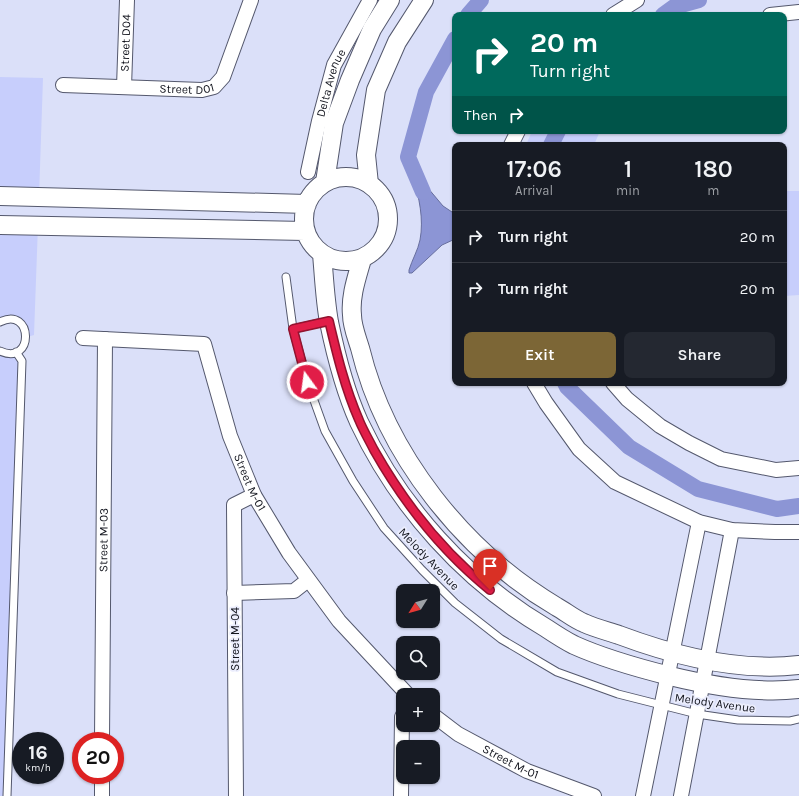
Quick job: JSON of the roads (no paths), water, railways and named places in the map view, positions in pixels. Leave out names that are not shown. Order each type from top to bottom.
[{"type":"street","name":"Street D04","points":[[124,87],[127,0]]},
{"type":"street","name":"Street D01","points":[[63,85],[202,90],[214,87],[223,77],[251,0]]},
{"type":"street","name":"Delta Avenue","points":[[308,172],[327,122],[334,65],[370,0]]},
{"type":"street","points":[[326,182],[327,122],[350,80],[372,29],[390,0]]},
{"type":"street","points":[[369,184],[366,155],[376,90],[397,42],[424,0]]},
{"type":"street","points":[[618,12],[637,0]]},
{"type":"street","points":[[787,13],[799,12]]},
{"type":"street","points":[[348,177],[360,179],[369,184],[381,195],[387,207],[389,220],[386,233],[380,245],[371,254],[362,259],[351,262],[333,260],[322,254],[314,247],[305,231],[304,216],[307,204],[314,191],[326,182],[333,179],[348,177]]},
{"type":"street","points":[[0,196],[307,204]]},
{"type":"street","points":[[0,225],[305,231]]},
{"type":"street","points":[[322,254],[329,321],[342,376],[359,422],[384,467],[413,511],[449,551],[480,581],[523,614],[573,644],[629,665],[702,684],[742,689],[799,689]]},
{"type":"street","points":[[362,259],[354,289],[352,315],[365,369],[381,412],[404,455],[432,497],[495,563],[536,595],[583,623],[673,653],[707,660],[743,665],[799,665]]},
{"type":"street","name":"Street M-01","points":[[83,338],[204,344],[230,436],[254,495],[308,580],[339,621],[401,688]]},
{"type":"street","name":"Street M-03","points":[[102,732],[105,339]]},
{"type":"street","points":[[536,386],[546,403],[579,449],[615,482],[698,522],[732,530],[799,532]]},
{"type":"street","points":[[616,386],[627,399],[660,426],[721,459],[776,470],[799,468]]},
{"type":"street","name":"Street M-04","points":[[236,796],[234,505],[254,495]]},
{"type":"street","points":[[643,796],[673,653],[698,522]]},
{"type":"street","points":[[681,796],[732,530]]},
{"type":"street","points":[[234,593],[294,591],[308,580]]},
{"type":"street","name":"Street M-01","points":[[440,720],[458,734],[527,771],[594,796]]},
{"type":"street","points":[[401,796],[402,732]]},
{"type":"street","points":[[102,784],[102,796]]},
{"type":"lane","name":"Melody Avenue","points":[[286,277],[293,329],[307,382],[325,432],[353,481],[384,528],[422,570],[455,603],[502,639],[557,672],[618,694],[697,714],[738,720],[799,720]]},
{"type":"lane","points":[[0,322],[6,319],[12,319],[19,322],[26,331],[26,341],[24,346],[16,352],[6,353],[0,351]]},
{"type":"lane","points":[[293,329],[329,321]]},
{"type":"lane","points":[[7,796],[22,361],[16,352]]},
{"type":"waterway","points":[[471,12],[481,0]]},
{"type":"waterway","points":[[667,12],[674,7],[699,0]]},
{"type":"waterway","points":[[423,192],[408,157],[426,92],[452,44]]},
{"type":"waterway","points":[[552,142],[556,134]]},
{"type":"waterway","points":[[566,386],[629,447],[698,489],[777,509],[799,506]]}]
